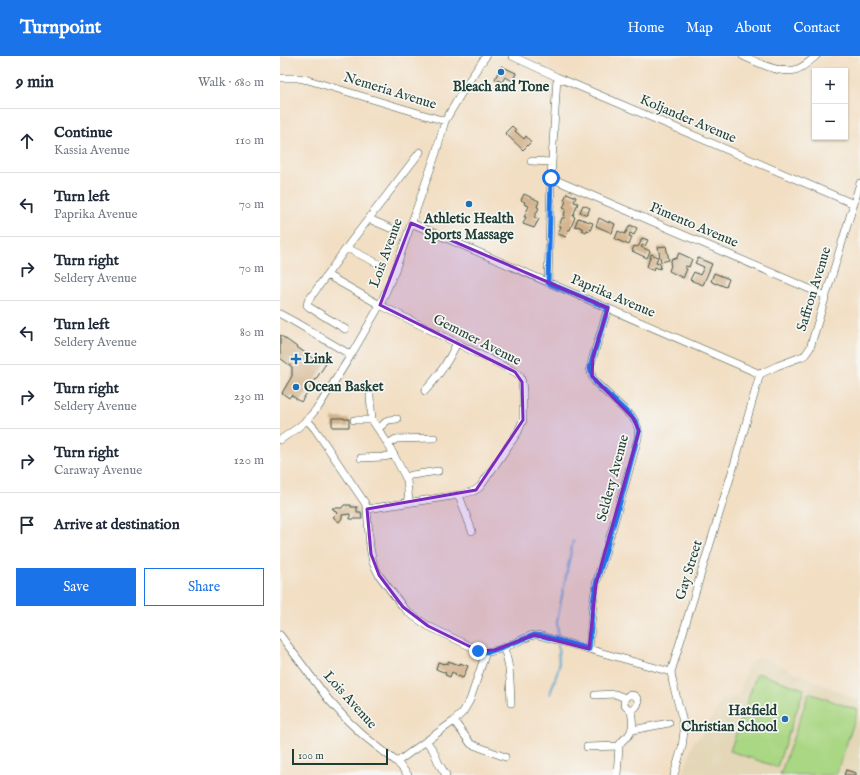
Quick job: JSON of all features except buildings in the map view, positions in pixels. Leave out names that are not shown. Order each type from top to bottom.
[{"type":"street","name":"Lois Avenue","points":[[280,440],[307,420],[319,406],[380,305],[394,273],[436,153],[445,121],[468,82],[486,56]]},
{"type":"street","name":"Koljander Avenue","points":[[512,56],[854,204]]},
{"type":"street","points":[[743,56],[772,68],[784,71],[796,70],[816,56]]},
{"type":"street","points":[[548,283],[551,178],[558,77]]},
{"type":"street","name":"Nemeria Avenue","points":[[280,78],[298,78],[308,80],[445,121]]},
{"type":"street","points":[[345,329],[309,307],[307,305],[308,301],[420,152]]},
{"type":"street","points":[[531,161],[552,162]]},
{"type":"street","name":"Pimento Avenue","points":[[551,178],[826,296]]},
{"type":"street","name":"Saffron Avenue","points":[[760,374],[801,357],[807,353],[810,348],[860,183]]},
{"type":"street","points":[[369,219],[390,228]]},
{"type":"street","name":"Paprika Avenue","points":[[411,223],[760,374]]},
{"type":"street","points":[[347,248],[377,263]]},
{"type":"street","name":"Gemmer Avenue","points":[[327,275],[380,305],[515,372],[520,376],[522,382],[524,414],[522,425],[480,487],[474,491],[459,495],[367,509]]},
{"type":"street","name":"Seldery Avenue","points":[[589,649],[596,584],[639,431],[633,418],[595,382],[592,376],[590,368],[608,308]]},
{"type":"street","points":[[280,314],[351,354]]},
{"type":"street","points":[[425,391],[437,378],[456,343]]},
{"type":"street","name":"Gay Street","points":[[674,775],[682,748],[684,731],[671,672],[735,462],[760,374]]},
{"type":"street","points":[[370,396],[372,420],[388,444],[407,481],[409,503]]},
{"type":"street","points":[[378,429],[388,420],[397,419]]},
{"type":"street","points":[[307,420],[364,500],[367,509],[370,547],[373,563],[379,575],[409,613],[428,626],[478,651],[486,652],[495,650],[534,635],[543,636],[671,672]]},
{"type":"street","points":[[354,420],[372,420]]},
{"type":"street","points":[[388,444],[396,439],[434,438]]},
{"type":"street","points":[[361,458],[394,455]]},
{"type":"street","points":[[405,477],[438,471]]},
{"type":"street","points":[[459,495],[472,531]]},
{"type":"street","name":"Lois Avenue","points":[[280,636],[328,699],[348,721],[364,736],[397,762],[408,775]]},
{"type":"street","points":[[503,647],[507,655],[510,703]]},
{"type":"street","points":[[397,762],[454,721],[463,712],[470,700],[486,652]]},
{"type":"street","points":[[595,695],[615,694],[625,698],[632,695],[638,699],[638,706],[631,710]]},
{"type":"street","points":[[625,698],[624,705],[631,710]]},
{"type":"street","points":[[616,775],[619,746],[632,730],[633,725],[631,710]]},
{"type":"street","points":[[454,721],[471,744],[505,757]]},
{"type":"street","points":[[632,730],[669,723]]},
{"type":"street","points":[[426,741],[434,750],[439,764],[446,775]]},
{"type":"street","points":[[587,748],[619,746]]},
{"type":"highlighted area","points":[[411,223],[608,308],[593,357],[592,376],[633,418],[639,431],[596,584],[589,649],[534,635],[495,650],[479,651],[428,626],[403,607],[379,575],[371,554],[367,509],[476,490],[523,420],[522,382],[515,372],[380,305]]},
{"type":"shaded area","name":"Hatfield Christian School","points":[[764,658],[860,701],[860,775],[683,775],[694,740],[701,735],[722,701],[739,695],[746,670],[750,662],[756,659]]},
{"type":"green space","points":[[757,673],[804,689],[777,767],[730,751]]},
{"type":"green space","points":[[809,693],[858,710],[836,775],[780,775]]},
{"type":"waterway","points":[[558,635],[557,621],[573,541]]},
{"type":"waterway","points":[[550,694],[559,667],[558,645]]},
{"type":"place","name":"Bleach and Tone","points":[[501,72]]},
{"type":"place","name":"Athletic Health Sports Massage","points":[[469,204]]},
{"type":"place","name":"Link","points":[[296,359]]},
{"type":"place","name":"Ocean Basket","points":[[296,387]]},
{"type":"place","name":"Hatfield Christian School","points":[[785,719]]},
{"type":"route","points":[[478,651],[489,652],[534,635],[543,636],[589,649],[596,584],[638,438],[639,431],[633,418],[595,382],[590,368],[608,308],[548,283],[551,178]]}]
